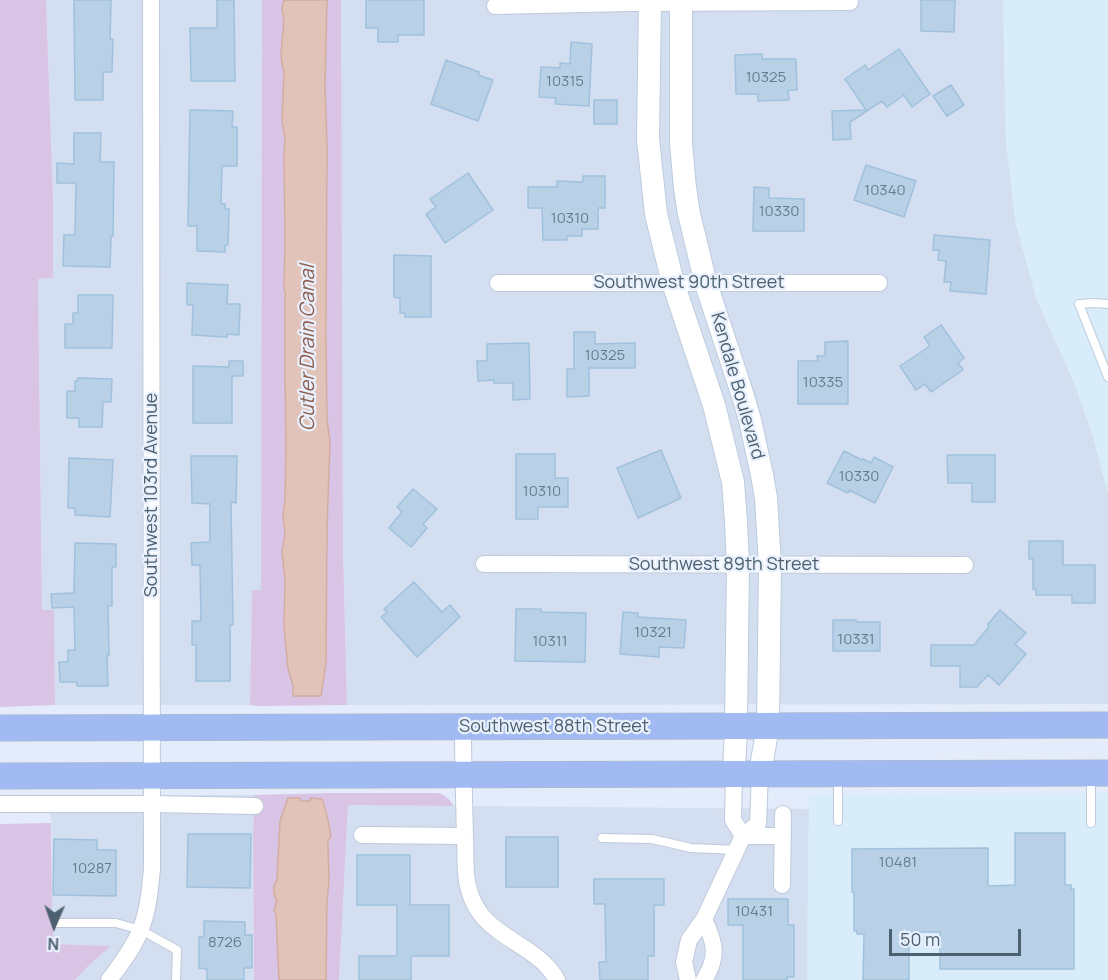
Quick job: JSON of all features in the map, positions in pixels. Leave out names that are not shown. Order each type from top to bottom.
[{"type":"main road","name":"Southwest 88th Street","points":[[0,728],[1108,725]]},
{"type":"main road","points":[[0,776],[1102,772]]},
{"type":"street","name":"Southwest 103rd Avenue","points":[[109,980],[126,958],[141,930],[151,879],[153,727],[151,0]]},
{"type":"street","points":[[495,6],[650,2],[850,2]]},
{"type":"street","name":"Kendale Boulevard","points":[[650,2],[648,139],[656,214],[673,284],[714,405],[733,482],[738,565],[734,773]]},
{"type":"street","name":"Kendale Boulevard","points":[[681,2],[681,113],[683,166],[689,214],[706,284],[742,393],[757,448],[766,498],[770,565],[768,726],[760,773]]},
{"type":"street","name":"Southwest 90th Street","points":[[498,283],[879,283]]},
{"type":"street","name":"Southwest 89th Street","points":[[484,564],[965,565]]},
{"type":"street","points":[[463,727],[465,836],[468,884],[471,895],[488,923],[542,961],[557,980]]},
{"type":"street","points":[[734,773],[733,820],[740,843]]},
{"type":"street","points":[[688,980],[684,962],[688,940],[704,919],[740,843],[758,824],[760,773]]},
{"type":"street","points":[[0,804],[255,806]]},
{"type":"street","points":[[782,885],[783,814]]},
{"type":"street","points":[[362,835],[465,836]]},
{"type":"street","points":[[740,843],[783,836]]},
{"type":"street","points":[[704,919],[712,937],[714,950],[710,970],[704,980]]},
{"type":"lane","points":[[1108,304],[1079,304],[1108,377]]},
{"type":"lane","points":[[1091,823],[1102,772]]},
{"type":"lane","points":[[838,774],[838,821]]},
{"type":"lane","points":[[602,838],[652,838],[691,848],[740,843]]},
{"type":"lane","points":[[55,923],[116,923],[141,930],[177,950],[176,980]]},
{"type":"shaded area","points":[[0,0],[46,0],[53,198],[53,278],[38,279],[42,610],[54,610],[55,705],[0,707]]},
{"type":"shaded area","points":[[46,0],[262,0],[261,590],[252,590],[250,705],[55,705],[54,611],[42,611],[38,279],[53,278],[53,198]]},
{"type":"shaded area","points":[[262,0],[284,0],[282,64],[285,141],[286,446],[283,516],[285,534],[284,627],[293,696],[320,696],[326,663],[330,442],[327,419],[325,86],[327,0],[341,0],[343,548],[347,705],[250,705],[252,590],[261,590]]},
{"type":"shaded area","points":[[341,0],[1003,0],[1006,142],[1036,298],[1073,380],[1093,436],[1108,494],[1108,704],[347,705],[343,548]]},
{"type":"shaded area","points":[[1003,0],[1108,0],[1108,494],[1093,436],[1073,380],[1036,298],[1015,221],[1006,142]]},
{"type":"shaded area","points":[[438,793],[454,806],[348,805],[339,980],[326,980],[329,830],[327,810],[310,798],[310,801],[288,799],[280,821],[277,880],[274,888],[277,901],[274,910],[279,980],[254,980],[255,795]]},
{"type":"shaded area","points":[[1108,793],[1108,980],[807,980],[809,794]]},
{"type":"shaded area","points":[[255,795],[254,980],[75,980],[110,946],[54,944],[49,796]]},
{"type":"shaded area","points":[[348,805],[809,809],[807,980],[339,980]]},
{"type":"shaded area","points":[[51,823],[54,944],[111,946],[75,980],[0,980],[0,824]]},
{"type":"water","name":"Cutler Drain Canal","points":[[284,0],[327,0],[326,334],[327,419],[330,442],[326,663],[321,696],[293,696],[284,627],[285,580],[282,552],[285,534],[283,516],[286,446],[285,141],[282,119],[284,72],[281,53]]},
{"type":"water","points":[[288,798],[300,798],[301,801],[310,801],[310,798],[322,799],[328,818],[331,837],[328,840],[326,980],[279,980],[274,910],[277,901],[274,888],[277,880],[280,821]]},
{"type":"building","points":[[74,0],[111,0],[112,72],[103,72],[103,100],[75,100]]},
{"type":"building","points":[[217,0],[234,0],[235,81],[191,81],[190,28],[217,28]]},
{"type":"building","points":[[366,0],[424,0],[424,35],[398,35],[398,42],[378,42],[378,28],[366,28]]},
{"type":"building","points":[[921,0],[955,0],[954,32],[921,31]]},
{"type":"building","points":[[571,42],[592,44],[589,106],[555,104],[556,98],[539,97],[541,67],[560,68],[560,63],[570,64]]},
{"type":"building","points":[[899,49],[930,94],[912,107],[904,95],[887,107],[882,101],[850,122],[851,139],[833,140],[832,111],[866,110],[845,79],[865,65],[868,70]]},
{"type":"building","points":[[762,54],[762,59],[796,59],[797,90],[788,90],[789,100],[758,101],[758,94],[736,94],[735,55]]},
{"type":"building","points":[[446,60],[479,72],[478,75],[493,80],[478,121],[431,104]]},
{"type":"building","points":[[951,85],[964,105],[947,116],[933,96]]},
{"type":"building","points":[[594,100],[617,100],[617,124],[594,124]]},
{"type":"building","points":[[190,110],[233,111],[232,127],[237,127],[237,166],[222,166],[221,204],[225,204],[225,209],[229,209],[228,245],[225,245],[225,252],[197,251],[197,226],[188,226]]},
{"type":"building","points":[[74,133],[101,133],[100,162],[114,162],[113,236],[111,236],[110,267],[63,266],[64,235],[75,235],[76,183],[57,183],[57,163],[74,164]]},
{"type":"building","points":[[866,165],[916,181],[904,217],[854,200]]},
{"type":"building","points":[[468,173],[493,210],[445,243],[426,214],[436,207],[430,199]]},
{"type":"building","points":[[583,176],[605,176],[605,208],[598,208],[598,229],[582,229],[582,236],[567,236],[567,240],[543,240],[542,208],[528,208],[528,187],[557,187],[557,181],[583,182]]},
{"type":"building","points":[[754,187],[769,188],[769,198],[804,199],[804,231],[753,231]]},
{"type":"building","points":[[934,235],[990,240],[986,294],[950,291],[951,282],[944,282],[946,261],[938,260],[939,250],[933,250]]},
{"type":"building","points":[[394,255],[431,256],[431,317],[405,317],[405,313],[400,313],[400,298],[394,297]]},
{"type":"building","points":[[187,283],[228,285],[227,304],[240,304],[239,335],[227,334],[227,337],[192,335],[193,305],[187,305]]},
{"type":"building","points":[[78,295],[113,295],[112,348],[65,348],[65,324],[73,324],[73,313],[78,313]]},
{"type":"building","points":[[941,325],[964,358],[958,363],[963,370],[931,392],[925,384],[916,390],[900,366],[930,346],[924,337]]},
{"type":"building","points":[[574,332],[595,332],[595,344],[635,343],[635,368],[589,368],[589,396],[567,397],[567,369],[574,369]]},
{"type":"building","points":[[848,341],[848,404],[798,404],[798,361],[818,361],[817,356],[825,356],[825,342]]},
{"type":"building","points":[[529,343],[530,399],[513,400],[513,383],[494,383],[494,380],[478,381],[477,361],[487,361],[487,344]]},
{"type":"building","points":[[229,361],[243,361],[243,376],[232,376],[232,423],[193,423],[193,366],[229,367]]},
{"type":"building","points":[[78,378],[112,379],[111,402],[103,402],[102,427],[79,427],[79,418],[67,418],[67,391],[75,391],[75,381],[78,381]]},
{"type":"building","points":[[661,450],[681,498],[638,518],[617,468]]},
{"type":"building","points":[[844,451],[871,463],[874,457],[893,467],[875,503],[849,490],[848,493],[827,483]]},
{"type":"building","points":[[516,454],[555,454],[555,478],[568,478],[568,507],[538,507],[538,519],[516,519]]},
{"type":"building","points":[[947,455],[995,455],[995,502],[972,502],[972,483],[948,483]]},
{"type":"building","points":[[191,456],[237,456],[236,503],[231,502],[233,625],[230,625],[230,681],[196,681],[196,645],[192,645],[192,621],[201,621],[200,565],[192,565],[191,543],[210,542],[210,504],[192,503]]},
{"type":"building","points":[[69,458],[113,460],[110,517],[75,515],[75,508],[68,508]]},
{"type":"building","points":[[413,489],[437,509],[423,524],[427,528],[411,547],[389,528],[402,512],[397,507]]},
{"type":"building","points":[[1029,541],[1063,541],[1063,565],[1095,565],[1095,603],[1072,603],[1072,595],[1036,595],[1036,589],[1033,589],[1033,559],[1029,559]]},
{"type":"building","points":[[75,543],[116,544],[116,567],[112,567],[112,606],[108,606],[108,686],[77,686],[77,682],[60,682],[59,662],[68,662],[68,650],[75,650],[74,607],[52,608],[51,594],[74,593]]},
{"type":"building","points":[[414,582],[442,612],[450,605],[460,617],[417,657],[381,617],[387,612],[384,609]]},
{"type":"building","points":[[516,609],[586,613],[585,662],[515,661]]},
{"type":"building","points":[[1000,610],[1026,633],[1015,644],[1026,654],[999,685],[988,675],[977,687],[960,687],[960,666],[931,666],[931,645],[974,645]]},
{"type":"building","points":[[623,612],[638,613],[638,617],[686,620],[684,648],[659,647],[659,657],[620,654]]},
{"type":"building","points":[[833,620],[880,622],[880,651],[833,651]]},
{"type":"building","points":[[1015,833],[1065,833],[1065,885],[1071,885],[1071,889],[1074,889],[1074,969],[940,969],[940,932],[909,932],[909,980],[863,980],[864,934],[857,934],[857,931],[854,931],[852,849],[988,848],[988,886],[1015,885]]},
{"type":"building","points":[[188,834],[251,834],[250,888],[187,887]]},
{"type":"building","points":[[506,837],[558,837],[558,887],[506,887]]},
{"type":"building","points":[[54,839],[97,840],[97,850],[116,850],[116,896],[53,895]]},
{"type":"building","points":[[357,855],[410,855],[410,905],[449,905],[449,956],[411,956],[411,980],[359,980],[359,956],[397,956],[397,905],[357,905]]},
{"type":"building","points":[[594,879],[664,879],[664,905],[654,905],[654,956],[648,956],[648,980],[600,980],[599,962],[606,962],[605,904],[594,904]]},
{"type":"building","points":[[728,899],[788,899],[788,925],[794,925],[794,977],[787,977],[787,980],[743,980],[743,925],[728,925]]},
{"type":"building","points":[[204,921],[245,922],[245,935],[252,935],[252,968],[244,968],[244,980],[207,980],[207,969],[199,968],[199,937],[204,937]]}]
